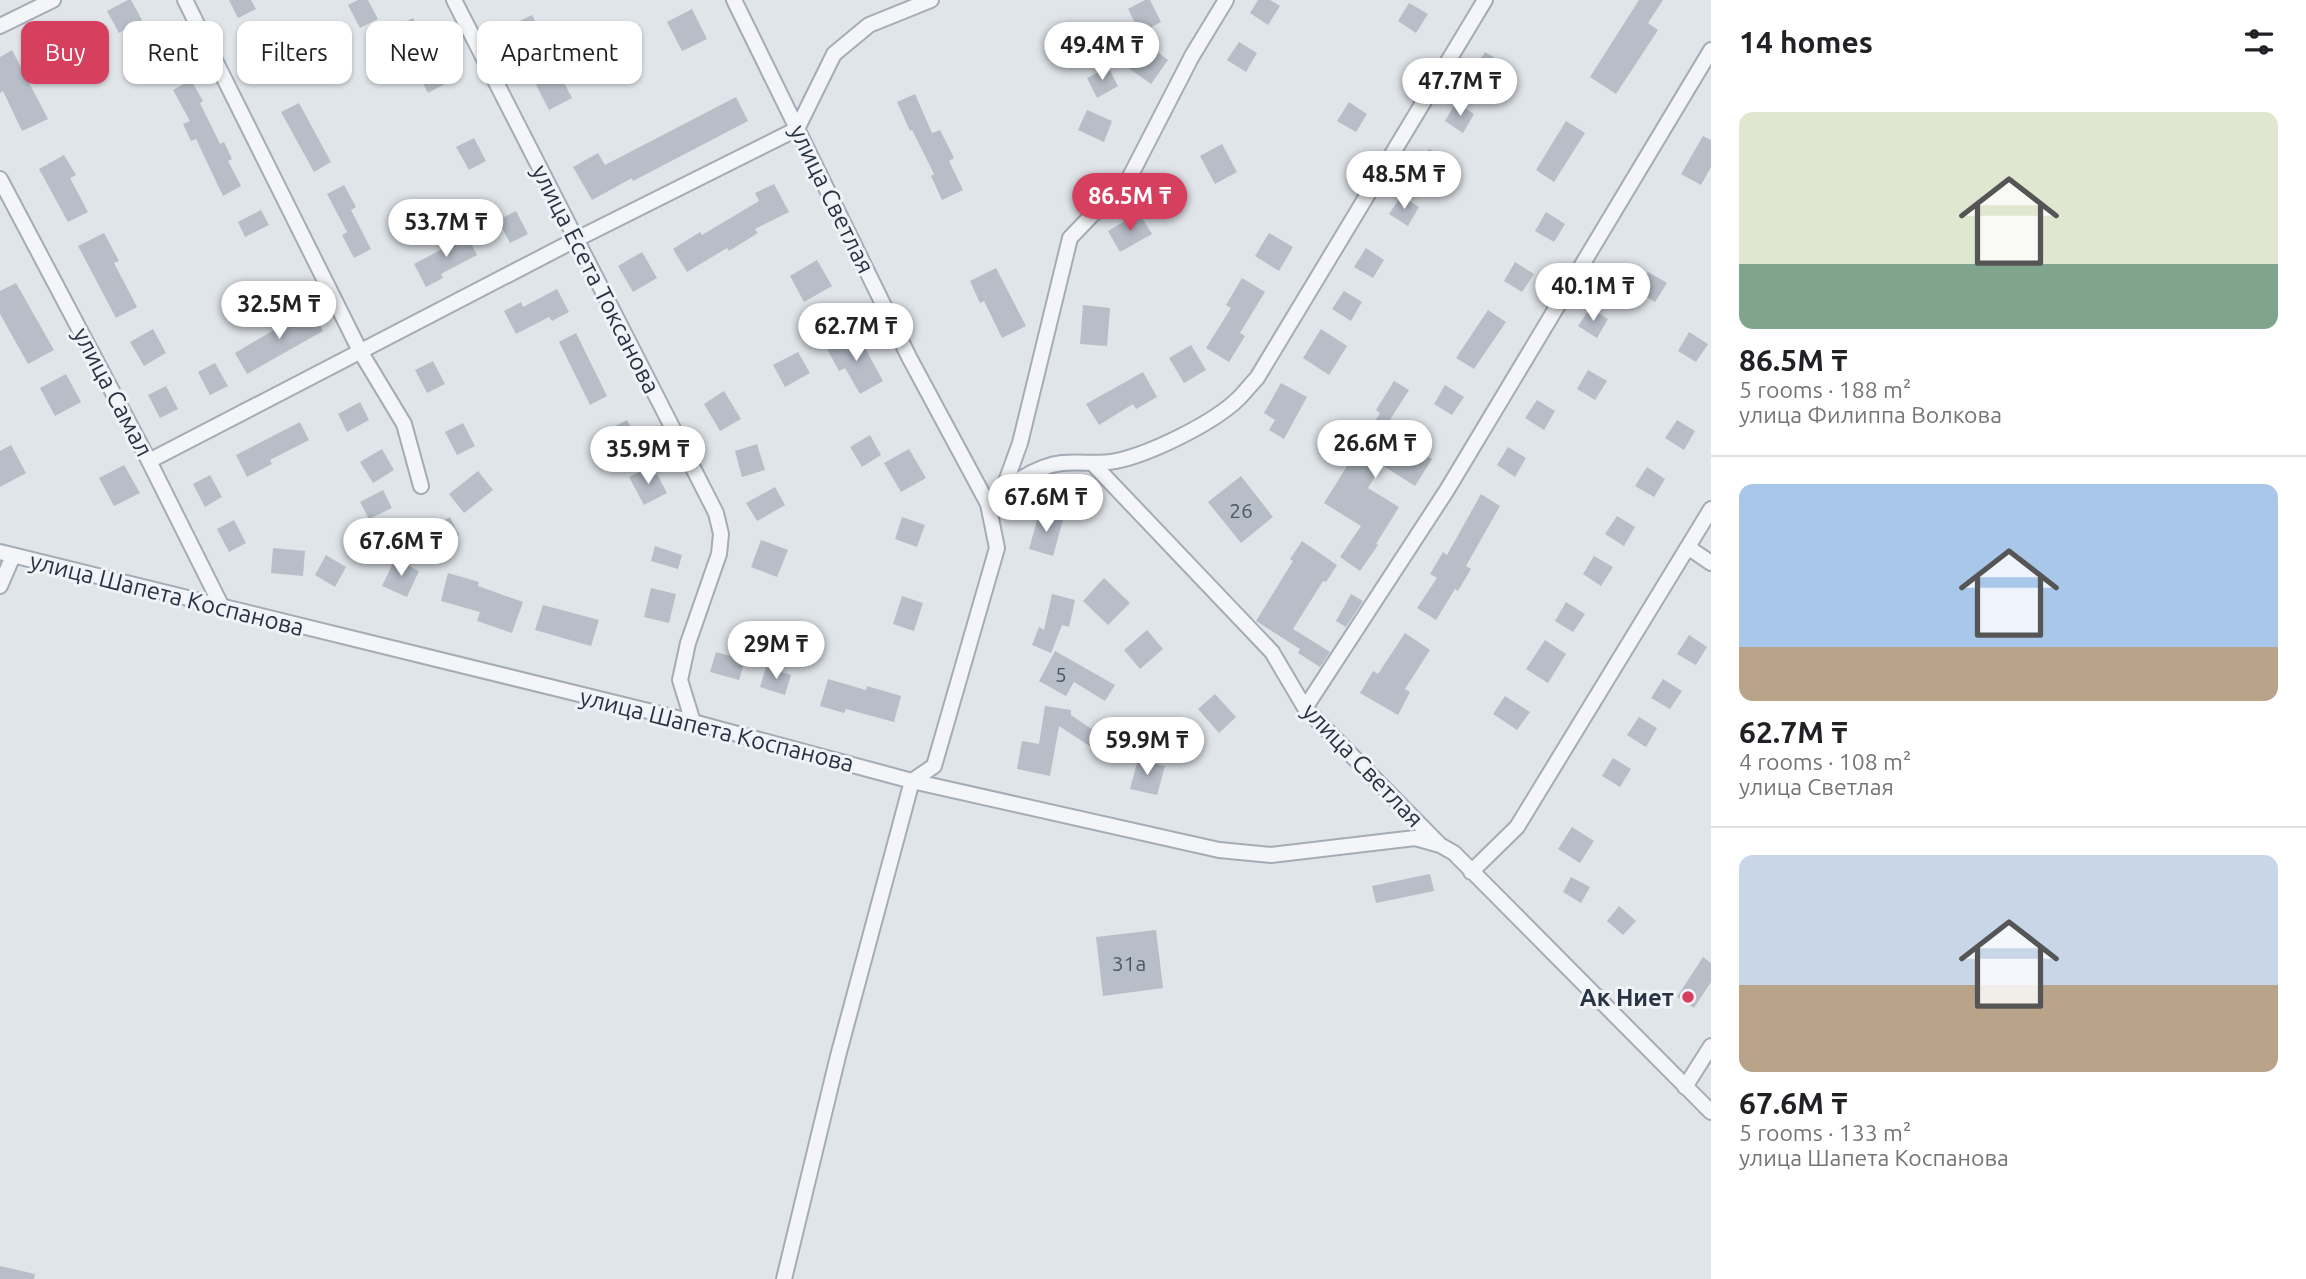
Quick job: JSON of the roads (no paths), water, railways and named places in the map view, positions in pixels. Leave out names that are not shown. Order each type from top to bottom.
[{"type":"street","points":[[0,26],[53,0]]},
{"type":"street","points":[[185,0],[360,351],[404,424],[421,486]]},
{"type":"street","name":"улица Есета Токсанова","points":[[454,0],[716,513],[721,534],[719,554],[688,643],[680,680],[693,722]]},
{"type":"street","name":"улица Светлая","points":[[734,0],[909,357],[988,503],[997,548],[934,766],[912,781]]},
{"type":"street","points":[[149,461],[575,240],[797,129],[834,54],[869,25],[931,0]]},
{"type":"street","points":[[1003,490],[1020,443],[1070,238],[1093,214],[1122,192],[1192,56],[1226,0]]},
{"type":"street","points":[[988,503],[1003,490],[1049,466],[1064,463],[1094,465],[1133,456],[1214,417],[1238,399],[1257,377],[1485,0]]},
{"type":"street","points":[[1305,708],[1447,490],[1711,50]]},
{"type":"street","name":"улица Самал","points":[[0,179],[149,461],[222,607]]},
{"type":"street","name":"улица Светлая","points":[[1094,465],[1272,652],[1305,708],[1440,845],[1454,853],[1711,1112]]},
{"type":"street","points":[[1471,872],[1517,827],[1711,509]]},
{"type":"street","points":[[1689,548],[1711,563]]},
{"type":"street","points":[[0,586],[6,554]]},
{"type":"street","name":"улица Шапета Коспанова","points":[[6,554],[693,722],[912,781],[1219,850],[1271,855],[1415,838],[1440,845]]},
{"type":"street","points":[[784,1279],[835,1069],[912,781]]},
{"type":"street","points":[[1685,1087],[1711,1046]]},
{"type":"place","name":"Ак Ниет","points":[[1688,997]]}]
